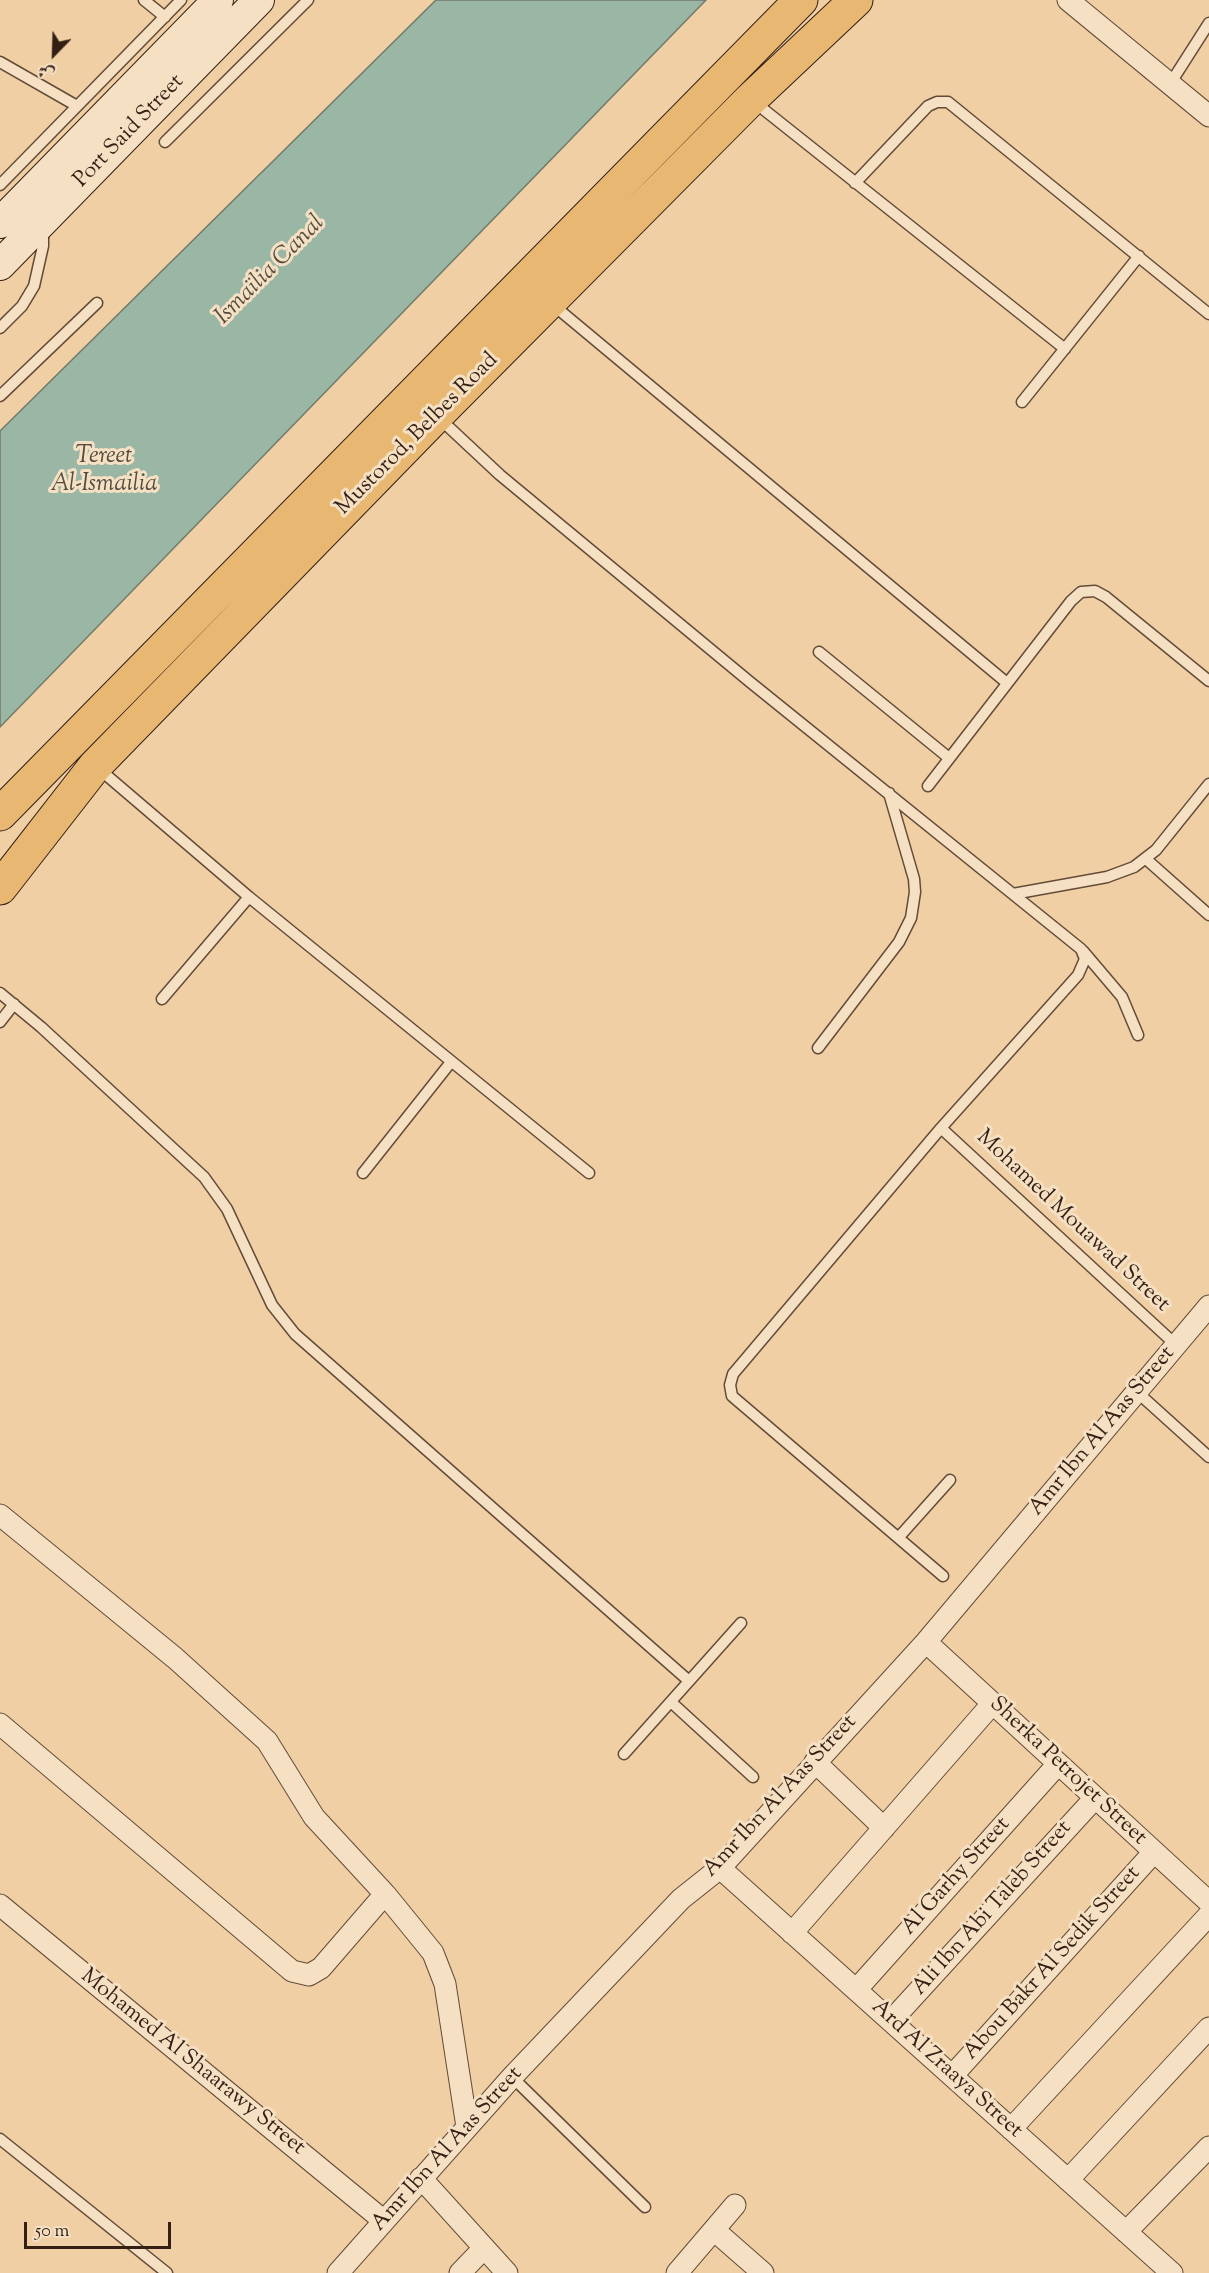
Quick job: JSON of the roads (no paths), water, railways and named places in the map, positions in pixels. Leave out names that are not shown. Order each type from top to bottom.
[{"type":"main road","name":"Port Said Street","points":[[0,223],[218,0]]},
{"type":"main road","name":"Port Said Street","points":[[0,265],[259,0]]},
{"type":"main road","name":"Mustorod, Belbes Road","points":[[0,814],[801,0]]},
{"type":"main road","name":"Mustorod, Belbes Road","points":[[0,888],[95,766],[436,416],[751,99],[856,0]]},
{"type":"street","points":[[1068,0],[1209,116]]},
{"type":"street","name":"Amr Ibn Al Aas Street","points":[[338,2273],[512,2077],[681,1899],[720,1868],[926,1642],[1209,1306]]},
{"type":"street","points":[[0,1515],[175,1658],[267,1741],[314,1817],[385,1894],[433,1953],[445,1984],[467,2127]]},
{"type":"street","name":"Sherka Petrojet Street","points":[[926,1642],[1209,1902]]},
{"type":"street","points":[[792,1933],[992,1704]]},
{"type":"street","points":[[0,1724],[292,1971],[309,1975],[321,1968],[385,1894]]},
{"type":"street","points":[[815,1762],[884,1828]]},
{"type":"street","name":"Al Garhy Street","points":[[856,1990],[1058,1764]]},
{"type":"street","name":"Ali Ibn Abi Taleb Street","points":[[891,2021],[1095,1798]]},
{"type":"street","name":"Abou Bakr Al Sedik Street","points":[[952,2076],[1154,1852]]},
{"type":"street","name":"Ard Al Zraaya Street","points":[[720,1868],[1172,2273]]},
{"type":"street","name":"Mohamed Al Shaarawy Street","points":[[0,1905],[384,2221]]},
{"type":"street","points":[[1011,2129],[1209,1915]]},
{"type":"street","points":[[1068,2180],[1209,2028]]},
{"type":"street","points":[[1126,2232],[1209,2147]]},
{"type":"street","points":[[421,2178],[507,2273]]},
{"type":"street","points":[[677,2273],[735,2205]]},
{"type":"street","points":[[714,2230],[763,2273]]},
{"type":"street","points":[[460,2273],[484,2248]]},
{"type":"lane","points":[[144,0],[165,17]]},
{"type":"lane","points":[[0,185],[181,0]]},
{"type":"lane","points":[[165,142],[308,0]]},
{"type":"lane","points":[[1170,84],[1209,23]]},
{"type":"lane","points":[[0,62],[77,106]]},
{"type":"lane","points":[[751,99],[1065,349]]},
{"type":"lane","points":[[855,183],[928,106],[937,102],[948,102],[1209,314]]},
{"type":"lane","points":[[0,328],[22,306],[34,286],[44,246],[43,220]]},
{"type":"lane","points":[[1022,402],[1139,256]]},
{"type":"lane","points":[[550,302],[1007,683]]},
{"type":"lane","points":[[0,396],[97,303]]},
{"type":"lane","points":[[436,416],[500,475],[750,682],[1081,949],[1122,998],[1138,1035]]},
{"type":"lane","points":[[928,786],[1071,600],[1081,592],[1095,591],[1106,597],[1209,681]]},
{"type":"lane","points":[[819,652],[949,758]]},
{"type":"lane","points":[[95,766],[249,897],[589,1173]]},
{"type":"lane","points":[[1013,894],[1114,875],[1134,867],[1156,850],[1208,788]]},
{"type":"lane","points":[[818,1048],[899,942],[911,918],[915,892],[914,879],[889,793]]},
{"type":"lane","points":[[1146,860],[1209,915]]},
{"type":"lane","points":[[162,999],[249,897]]},
{"type":"lane","points":[[943,1576],[732,1396],[730,1385],[733,1374],[941,1128],[1078,975],[1085,959],[1081,949]]},
{"type":"lane","points":[[0,993],[204,1177],[227,1209],[272,1305],[295,1334],[689,1680]]},
{"type":"lane","points":[[0,1022],[14,1004]]},
{"type":"lane","points":[[363,1173],[451,1062]]},
{"type":"lane","name":"Mohamed Mouawad Street","points":[[941,1128],[1176,1345]]},
{"type":"lane","points":[[1137,1392],[1209,1457]]},
{"type":"lane","points":[[899,1537],[950,1480]]},
{"type":"lane","points":[[624,1755],[741,1623]]},
{"type":"lane","points":[[670,1702],[753,1777]]},
{"type":"lane","points":[[512,2077],[645,2207]]},
{"type":"lane","points":[[0,2139],[166,2273]]},
{"type":"water","name":"Tereet Al-Ismailia","points":[[436,0],[706,0],[0,727],[0,431]]},
{"type":"water label","name":"Ismaïlia Canal","points":[[271,271]]}]
